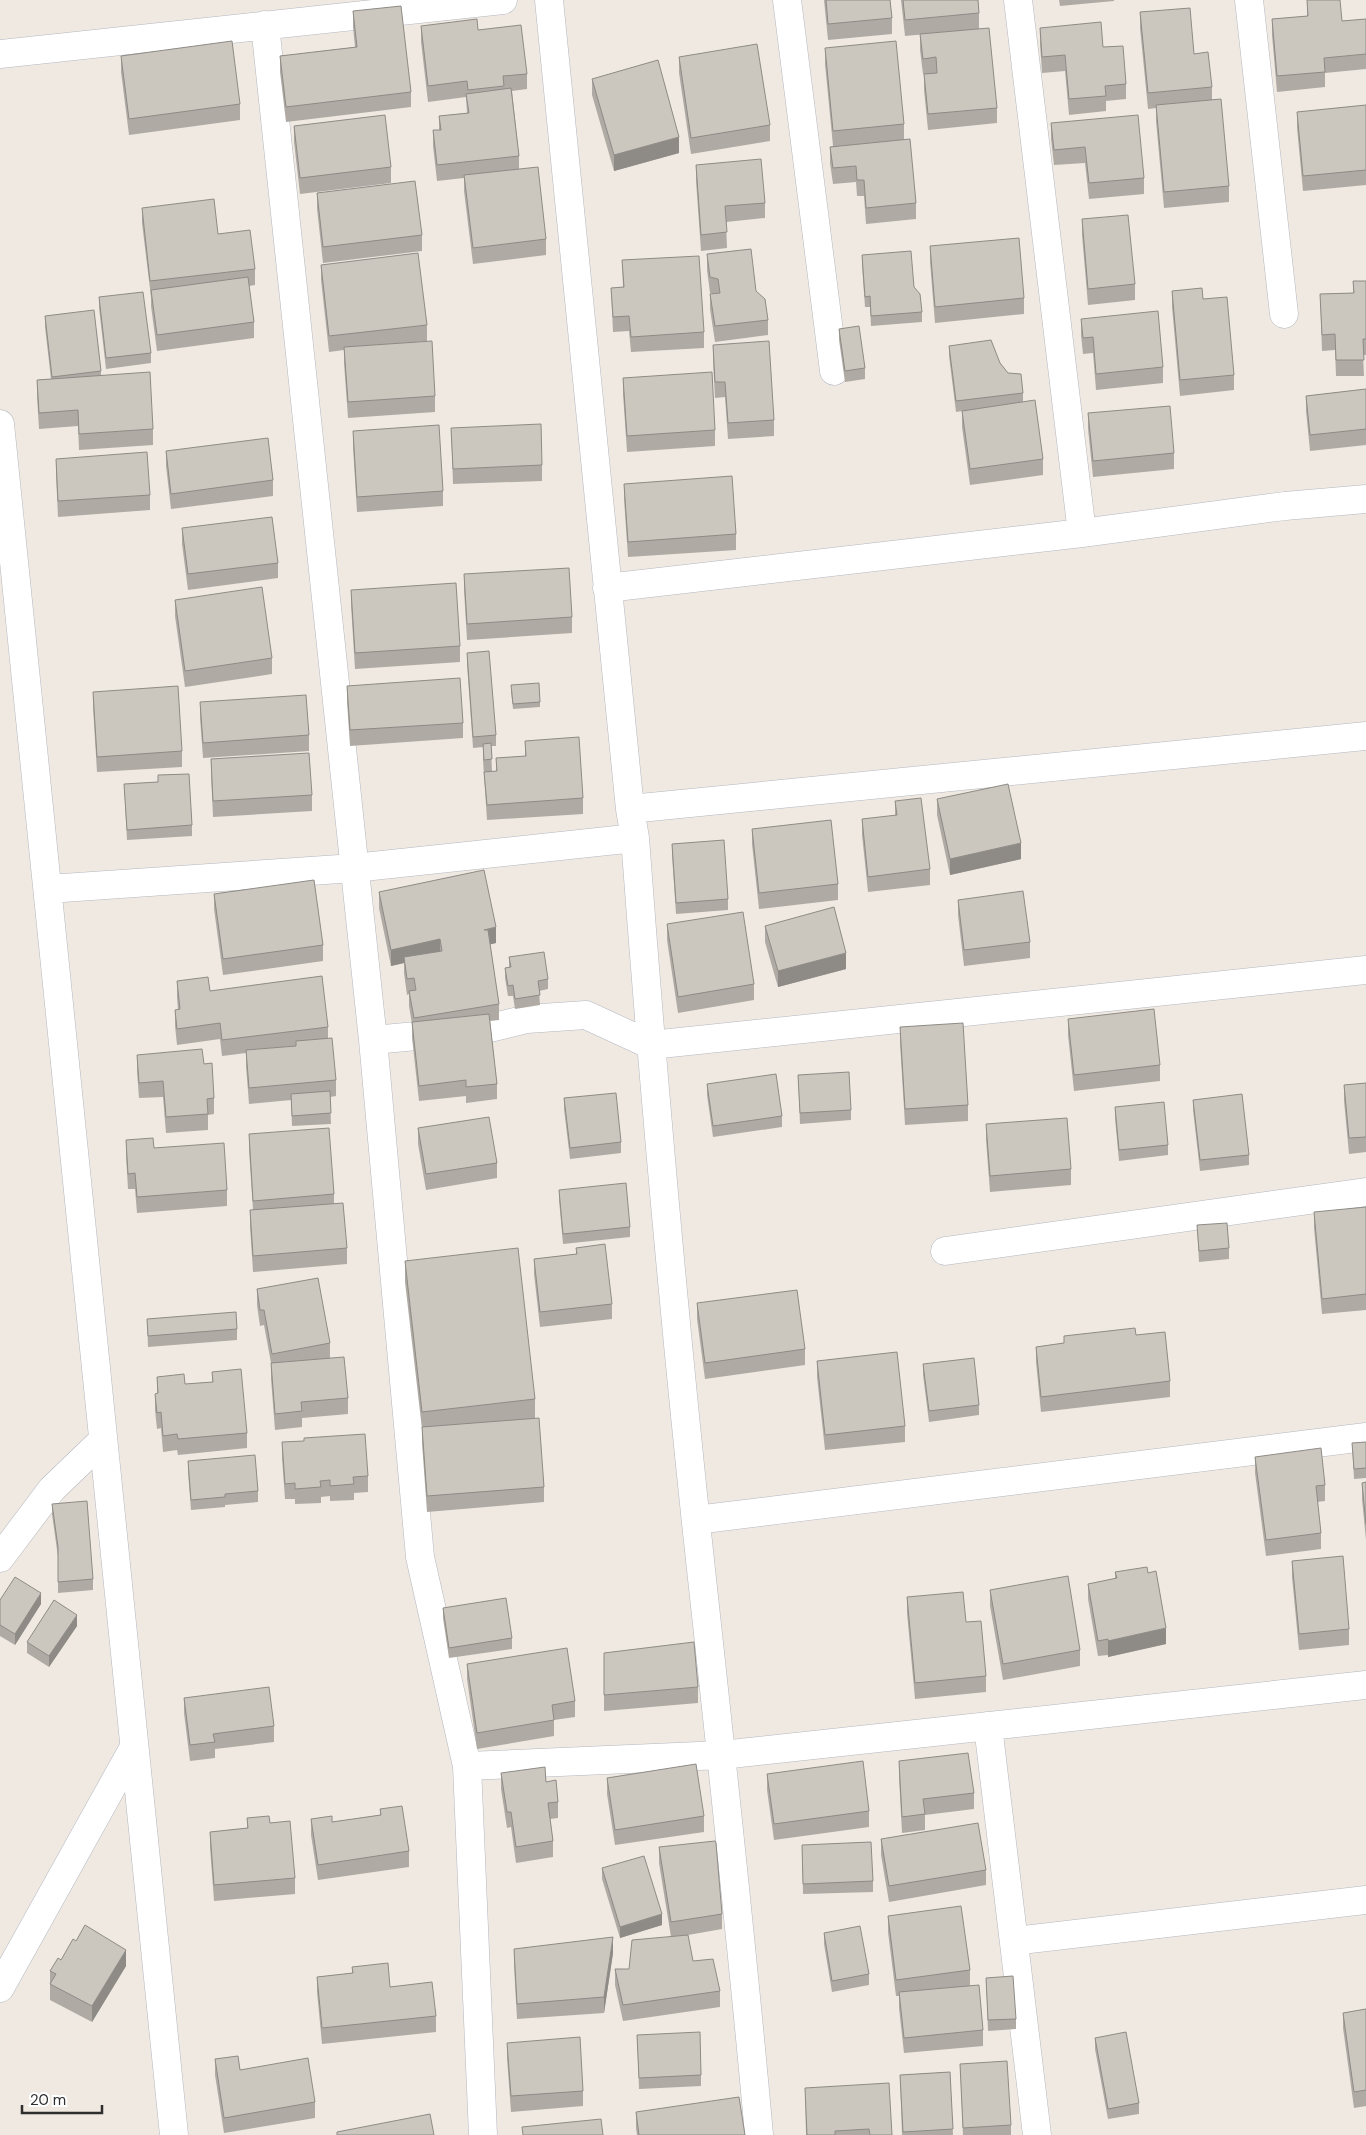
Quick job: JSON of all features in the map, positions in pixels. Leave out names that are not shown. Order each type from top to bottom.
[{"type":"street","points":[[0,54],[503,0]]},
{"type":"street","points":[[549,0],[607,588],[630,809],[635,838],[651,1045],[696,1520],[722,1755],[759,2135]]},
{"type":"street","points":[[787,0],[834,371]]},
{"type":"street","points":[[1018,0],[1082,533]]},
{"type":"street","points":[[1249,0],[1284,314]]},
{"type":"street","points":[[264,25],[373,1040],[420,1557],[467,1766],[483,2135]]},
{"type":"street","points":[[0,424],[133,1749],[174,2135]]},
{"type":"street","points":[[607,588],[1082,533],[1285,506],[1366,499]]},
{"type":"street","points":[[630,809],[1366,736]]},
{"type":"street","points":[[48,889],[354,868],[635,838]]},
{"type":"street","points":[[373,1040],[482,1030],[527,1020],[586,1015],[651,1045],[1366,970]]},
{"type":"street","points":[[945,1251],[1366,1192]]},
{"type":"street","points":[[696,1520],[1366,1437]]},
{"type":"street","points":[[0,1558],[52,1489],[102,1441]]},
{"type":"street","points":[[467,1766],[722,1755],[1366,1685]]},
{"type":"street","points":[[988,1726],[1037,2135]]},
{"type":"street","points":[[0,1988],[133,1749]]},
{"type":"street","points":[[1014,1941],[1366,1900]]},
{"type":"building","points":[[826,0],[890,0],[892,18],[828,24]]},
{"type":"building","points":[[903,0],[978,0],[979,13],[905,20]]},
{"type":"building","points":[[1307,0],[1340,0],[1342,21],[1366,19],[1366,54],[1324,58],[1325,72],[1277,76],[1272,19],[1308,16]]},
{"type":"building","points":[[401,6],[411,92],[286,107],[280,56],[357,47],[353,11]]},
{"type":"building","points":[[1190,8],[1194,54],[1208,52],[1212,87],[1148,93],[1140,12]]},
{"type":"building","points":[[477,19],[478,30],[521,25],[527,74],[503,76],[504,86],[468,90],[467,81],[428,86],[421,26]]},
{"type":"building","points":[[1101,22],[1103,47],[1123,46],[1126,84],[1105,86],[1106,96],[1069,99],[1065,55],[1042,57],[1040,28]]},
{"type":"building","points":[[989,28],[997,108],[928,114],[924,74],[937,73],[936,57],[923,59],[920,34]]},
{"type":"building","points":[[232,41],[240,104],[129,119],[121,56]]},
{"type":"building","points":[[896,41],[904,124],[833,131],[825,48]]},
{"type":"building","points":[[757,44],[770,125],[691,138],[679,57]]},
{"type":"building","points":[[658,60],[679,137],[614,155],[592,79]]},
{"type":"building","points":[[511,88],[519,156],[437,165],[433,130],[441,130],[439,116],[469,113],[466,94]]},
{"type":"building","points":[[1221,99],[1229,186],[1164,192],[1156,105]]},
{"type":"building","points":[[1366,105],[1366,170],[1303,176],[1297,112]]},
{"type":"building","points":[[385,115],[391,167],[300,178],[294,126]]},
{"type":"building","points":[[1138,115],[1144,178],[1089,183],[1085,147],[1054,150],[1051,123]]},
{"type":"building","points":[[910,139],[916,203],[866,208],[864,180],[857,180],[856,166],[833,168],[830,147]]},
{"type":"building","points":[[761,159],[765,203],[725,206],[727,232],[701,235],[696,165]]},
{"type":"building","points":[[538,167],[546,239],[473,248],[464,175]]},
{"type":"building","points":[[415,181],[422,235],[323,247],[317,193]]},
{"type":"building","points":[[214,199],[218,234],[250,230],[255,269],[150,281],[142,208]]},
{"type":"building","points":[[1128,215],[1135,284],[1088,289],[1082,219]]},
{"type":"building","points":[[1019,238],[1024,298],[935,307],[930,246]]},
{"type":"building","points":[[751,249],[756,291],[765,299],[768,320],[715,326],[710,294],[720,293],[718,279],[710,277],[707,254]]},
{"type":"building","points":[[911,251],[914,287],[920,294],[922,312],[871,316],[870,296],[865,297],[862,255]]},
{"type":"building","points":[[418,253],[427,325],[329,336],[321,265]]},
{"type":"building","points":[[699,256],[704,332],[631,337],[629,316],[613,317],[611,288],[624,287],[622,260]]},
{"type":"building","points":[[248,277],[254,322],[157,335],[151,290]]},
{"type":"building","points":[[1353,281],[1366,281],[1366,339],[1363,339],[1364,360],[1336,360],[1335,334],[1322,335],[1320,294],[1354,293]]},
{"type":"building","points":[[1202,288],[1203,299],[1227,297],[1234,375],[1180,380],[1172,291]]},
{"type":"building","points":[[143,292],[151,353],[106,358],[99,297]]},
{"type":"building","points":[[94,310],[101,371],[52,377],[45,316]]},
{"type":"building","points":[[1158,311],[1163,367],[1096,374],[1093,337],[1083,338],[1081,319]]},
{"type":"building","points":[[859,326],[865,368],[845,371],[839,329]]},
{"type":"building","points":[[991,340],[1000,363],[1008,373],[1021,374],[1023,393],[956,401],[949,346]]},
{"type":"building","points":[[432,341],[435,396],[348,402],[344,347]]},
{"type":"building","points":[[769,341],[774,420],[728,423],[725,382],[715,382],[713,345]]},
{"type":"building","points":[[150,372],[153,429],[79,434],[78,410],[39,413],[37,380]]},
{"type":"building","points":[[712,372],[715,430],[627,436],[623,378]]},
{"type":"building","points":[[1366,389],[1366,429],[1310,435],[1306,396]]},
{"type":"building","points":[[1035,400],[1043,459],[970,469],[962,411]]},
{"type":"building","points":[[1170,406],[1174,453],[1093,461],[1088,413]]},
{"type":"building","points":[[541,424],[542,465],[453,469],[451,428]]},
{"type":"building","points":[[439,425],[443,491],[357,497],[353,431]]},
{"type":"building","points":[[268,438],[273,480],[171,494],[166,451]]},
{"type":"building","points":[[147,452],[150,495],[58,501],[56,459]]},
{"type":"building","points":[[732,476],[736,534],[628,542],[624,484]]},
{"type":"building","points":[[272,517],[278,563],[188,574],[182,528]]},
{"type":"building","points":[[569,568],[572,617],[467,624],[464,574]]},
{"type":"building","points":[[456,583],[460,646],[355,653],[351,590]]},
{"type":"building","points":[[262,587],[272,658],[185,671],[175,600]]},
{"type":"building","points":[[489,651],[496,735],[473,737],[467,653]]},
{"type":"building","points":[[460,678],[463,723],[350,730],[347,686]]},
{"type":"building","points":[[539,683],[540,702],[513,704],[511,685]]},
{"type":"building","points":[[178,686],[182,751],[97,757],[93,692]]},
{"type":"building","points":[[306,695],[309,735],[203,743],[200,702]]},
{"type":"building","points":[[579,737],[583,798],[487,805],[484,772],[497,771],[496,758],[526,756],[525,741]]},
{"type":"building","points":[[491,743],[492,759],[484,760],[483,744]]},
{"type":"building","points":[[309,753],[312,795],[213,801],[211,759]]},
{"type":"building","points":[[189,774],[192,825],[127,830],[124,784],[158,782],[158,775]]},
{"type":"building","points":[[1008,784],[1021,843],[950,859],[937,799]]},
{"type":"building","points":[[921,798],[930,869],[868,877],[862,819],[897,815],[895,801]]},
{"type":"building","points":[[831,820],[838,884],[759,893],[752,829]]},
{"type":"building","points":[[724,840],[728,899],[676,903],[672,844]]},
{"type":"building","points":[[484,870],[496,927],[484,930],[488,930],[499,1004],[414,1018],[409,991],[416,990],[414,978],[407,979],[404,957],[442,951],[440,939],[391,950],[379,892]]},
{"type":"building","points":[[314,880],[323,945],[223,959],[214,894]]},
{"type":"building","points":[[1023,891],[1030,942],[964,950],[958,900]]},
{"type":"building","points":[[834,907],[846,953],[778,971],[765,926]]},
{"type":"building","points":[[743,912],[754,984],[678,997],[667,924]]},
{"type":"building","points":[[544,952],[548,979],[538,981],[540,995],[515,999],[513,985],[508,986],[505,968],[511,967],[509,957]]},
{"type":"building","points":[[322,976],[328,1027],[222,1040],[220,1023],[177,1029],[175,1010],[180,1009],[177,981],[208,977],[210,991]]},
{"type":"building","points":[[1154,1009],[1160,1065],[1074,1075],[1068,1019]]},
{"type":"building","points":[[489,1014],[497,1084],[466,1087],[466,1080],[419,1086],[412,1022]]},
{"type":"building","points":[[963,1023],[968,1105],[905,1109],[900,1027]]},
{"type":"building","points":[[332,1038],[336,1080],[249,1088],[246,1050],[296,1046],[296,1041]]},
{"type":"building","points":[[202,1049],[204,1064],[212,1063],[214,1098],[207,1099],[208,1114],[166,1117],[163,1081],[139,1083],[137,1055]]},
{"type":"building","points":[[849,1072],[851,1110],[800,1113],[798,1075]]},
{"type":"building","points":[[776,1074],[782,1116],[713,1126],[707,1084]]},
{"type":"building","points":[[1366,1083],[1366,1137],[1349,1138],[1344,1085]]},
{"type":"building","points":[[330,1091],[331,1113],[292,1116],[291,1094]]},
{"type":"building","points":[[616,1093],[621,1142],[570,1148],[564,1098]]},
{"type":"building","points":[[1242,1094],[1249,1155],[1200,1160],[1193,1100]]},
{"type":"building","points":[[1164,1102],[1168,1145],[1119,1150],[1115,1107]]},
{"type":"building","points":[[489,1117],[497,1163],[426,1174],[418,1128]]},
{"type":"building","points":[[1067,1118],[1071,1169],[990,1176],[986,1124]]},
{"type":"building","points":[[329,1128],[334,1194],[253,1201],[249,1134]]},
{"type":"building","points":[[153,1138],[154,1148],[224,1143],[227,1190],[137,1197],[135,1173],[128,1174],[126,1140]]},
{"type":"building","points":[[626,1183],[630,1227],[563,1234],[559,1190]]},
{"type":"building","points":[[343,1203],[347,1248],[253,1256],[250,1210]]},
{"type":"building","points":[[1366,1207],[1366,1294],[1322,1299],[1314,1212]]},
{"type":"building","points":[[1227,1223],[1229,1248],[1199,1251],[1197,1225]]},
{"type":"building","points":[[605,1244],[612,1304],[540,1312],[534,1259],[577,1254],[576,1248]]},
{"type":"building","points":[[518,1248],[535,1399],[422,1412],[405,1261]]},
{"type":"building","points":[[318,1278],[330,1343],[272,1354],[264,1310],[260,1310],[257,1289]]},
{"type":"building","points":[[797,1290],[805,1349],[705,1363],[697,1303]]},
{"type":"building","points":[[236,1312],[237,1329],[148,1336],[147,1319]]},
{"type":"building","points":[[1135,1328],[1136,1335],[1165,1332],[1170,1381],[1041,1397],[1036,1347],[1064,1343],[1064,1336]]},
{"type":"building","points":[[897,1352],[905,1426],[825,1435],[817,1361]]},
{"type":"building","points":[[344,1357],[348,1398],[301,1402],[302,1411],[275,1414],[271,1363]]},
{"type":"building","points":[[974,1358],[979,1405],[929,1411],[923,1364]]},
{"type":"building","points":[[241,1369],[247,1433],[178,1439],[177,1434],[163,1436],[161,1412],[157,1413],[155,1394],[158,1393],[157,1377],[184,1374],[185,1384],[213,1382],[212,1372]]},
{"type":"building","points":[[539,1418],[544,1487],[427,1496],[422,1427]]},
{"type":"building","points":[[365,1434],[368,1476],[353,1477],[354,1484],[330,1486],[330,1480],[320,1481],[321,1487],[295,1489],[295,1483],[285,1484],[282,1442],[304,1441],[304,1438]]},
{"type":"building","points":[[1366,1442],[1366,1468],[1354,1469],[1352,1443]]},
{"type":"building","points":[[1321,1448],[1325,1485],[1316,1486],[1321,1533],[1266,1540],[1255,1457]]},
{"type":"building","points":[[255,1455],[258,1491],[225,1494],[225,1497],[191,1500],[188,1461]]},
{"type":"building","points":[[1366,1482],[1366,1524],[1362,1483]]},
{"type":"building","points":[[87,1501],[93,1579],[58,1582],[58,1547],[52,1504]]},
{"type":"building","points":[[1343,1556],[1349,1629],[1299,1634],[1292,1561]]},
{"type":"building","points":[[1147,1567],[1148,1573],[1156,1571],[1166,1628],[1108,1641],[1108,1639],[1098,1641],[1088,1584],[1117,1578],[1115,1572]]},
{"type":"building","points":[[1068,1576],[1080,1650],[1003,1664],[990,1590]]},
{"type":"building","points":[[15,1577],[41,1593],[15,1634],[0,1625],[0,1600]]},
{"type":"building","points":[[963,1592],[966,1622],[981,1621],[986,1676],[915,1683],[907,1597]]},
{"type":"building","points":[[506,1598],[512,1638],[449,1648],[443,1608]]},
{"type":"building","points":[[54,1600],[77,1615],[49,1656],[27,1642]]},
{"type":"building","points":[[694,1642],[698,1687],[604,1695],[604,1653]]},
{"type":"building","points":[[567,1648],[575,1701],[552,1705],[554,1720],[477,1733],[467,1664]]},
{"type":"building","points":[[269,1687],[274,1726],[213,1734],[215,1742],[190,1745],[184,1698]]},
{"type":"building","points":[[968,1753],[974,1793],[923,1799],[925,1814],[902,1817],[899,1761]]},
{"type":"building","points":[[863,1761],[869,1811],[774,1824],[767,1774]]},
{"type":"building","points":[[696,1764],[704,1816],[615,1830],[607,1778]]},
{"type":"building","points":[[545,1767],[546,1782],[556,1780],[558,1802],[548,1803],[553,1841],[516,1847],[511,1812],[507,1812],[501,1773]]},
{"type":"building","points":[[402,1806],[409,1851],[318,1865],[311,1819],[332,1816],[332,1822],[381,1815],[380,1809]]},
{"type":"building","points":[[269,1816],[270,1823],[290,1821],[295,1878],[214,1885],[210,1832],[248,1828],[247,1818]]},
{"type":"building","points":[[978,1823],[986,1870],[889,1886],[881,1839]]},
{"type":"building","points":[[715,1841],[722,1914],[671,1922],[659,1847]]},
{"type":"building","points":[[871,1842],[873,1881],[803,1884],[802,1845]]},
{"type":"building","points":[[644,1856],[662,1914],[620,1927],[602,1868]]},
{"type":"building","points":[[961,1906],[970,1970],[896,1980],[888,1916]]},
{"type":"building","points":[[85,1925],[126,1950],[92,2006],[50,1984],[56,1974],[50,1971],[58,1958],[61,1960],[73,1939],[76,1941]]},
{"type":"building","points":[[860,1926],[869,1974],[832,1981],[824,1933]]},
{"type":"building","points":[[688,1935],[693,1961],[713,1959],[720,1991],[623,2005],[615,1969],[629,1969],[632,1940]]},
{"type":"building","points":[[613,1937],[604,1997],[517,2004],[514,1949]]},
{"type":"building","points":[[388,1963],[390,1987],[432,1982],[436,2016],[322,2028],[317,1977],[353,1973],[352,1967]]},
{"type":"building","points":[[1013,1976],[1016,2019],[988,2020],[986,1978]]},
{"type":"building","points":[[979,1985],[983,2030],[904,2038],[899,1992]]},
{"type":"building","points":[[1366,2009],[1366,2090],[1354,2092],[1343,2013]]},
{"type":"building","points":[[700,2032],[701,2075],[639,2078],[637,2035]]},
{"type":"building","points":[[1126,2032],[1139,2103],[1108,2109],[1095,2038]]},
{"type":"building","points":[[580,2037],[583,2091],[511,2096],[507,2043]]},
{"type":"building","points":[[238,2056],[240,2070],[308,2058],[315,2102],[224,2118],[215,2059]]},
{"type":"building","points":[[1007,2061],[1011,2125],[963,2128],[960,2064]]},
{"type":"building","points":[[950,2072],[953,2129],[903,2132],[900,2075]]},
{"type":"building","points":[[889,2083],[892,2135],[870,2135],[869,2129],[835,2131],[835,2135],[807,2135],[805,2088]]},
{"type":"building","points":[[739,2097],[745,2135],[639,2135],[636,2112]]},
{"type":"building","points":[[430,2114],[434,2135],[337,2135],[337,2132]]},
{"type":"building","points":[[601,2119],[603,2135],[523,2135],[522,2127]]}]
